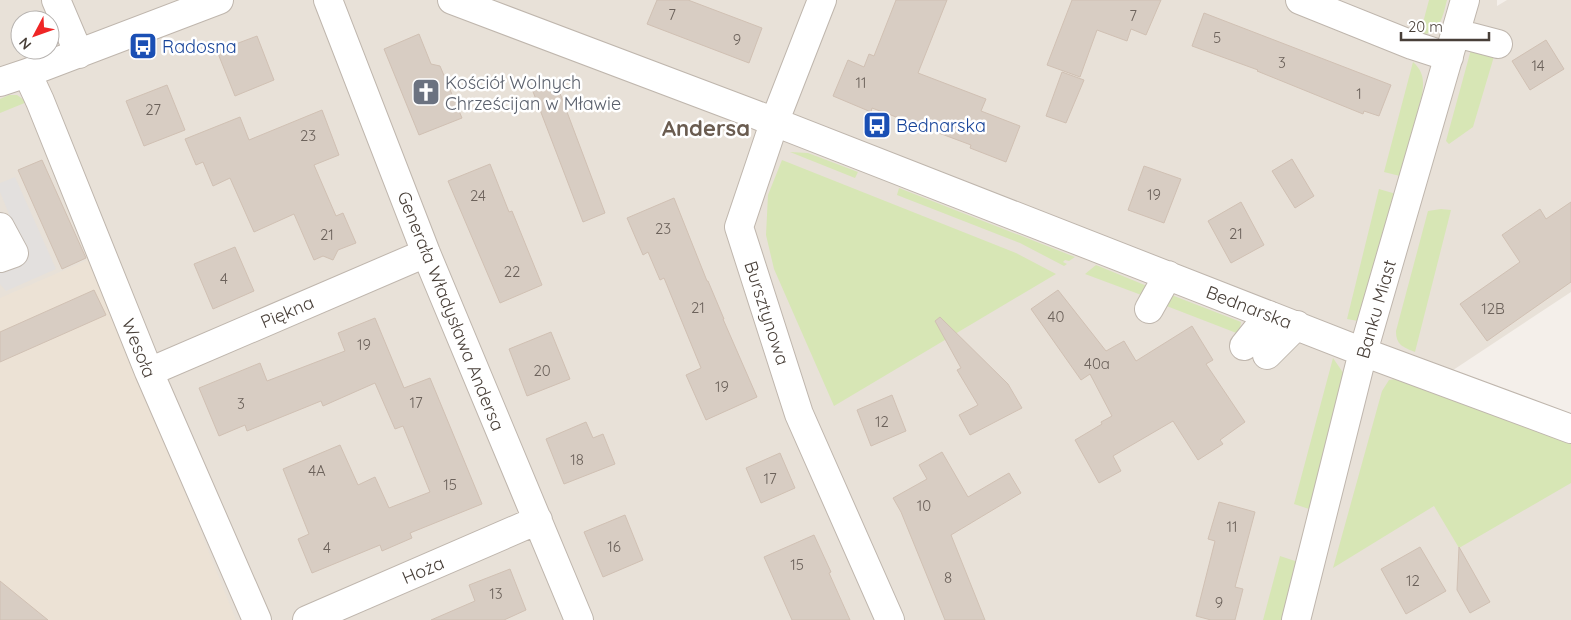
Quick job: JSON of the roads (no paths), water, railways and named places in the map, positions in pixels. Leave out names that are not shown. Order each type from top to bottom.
[{"type":"street","points":[[56,0],[79,54]]},
{"type":"street","points":[[0,82],[219,0]]},
{"type":"street","name":"Generała Władysława Andersa","points":[[328,0],[426,253],[579,620]]},
{"type":"street","name":"Bednarska","points":[[452,0],[1168,275],[1363,352],[1571,429]]},
{"type":"street","name":"Bursztynowa","points":[[822,0],[774,123],[739,227],[799,414],[890,620]]},
{"type":"street","points":[[1300,0],[1412,45],[1498,44]]},
{"type":"street","name":"Banku Miast","points":[[1296,620],[1363,352],[1465,0]]},
{"type":"street","name":"Wesoła","points":[[27,73],[149,372],[257,620]]},
{"type":"street","points":[[0,226],[14,253],[0,258]]},
{"type":"street","name":"Piękna","points":[[149,372],[426,253]]},
{"type":"street","points":[[1149,309],[1168,275]]},
{"type":"street","points":[[1269,315],[1255,351],[1296,325]]},
{"type":"street","name":"Hoża","points":[[307,620],[538,520]]},
{"type":"place","name":"Radosna","points":[[143,46]]},
{"type":"place","name":"Kościół Wolnych Chrześcijan w Mławie","points":[[426,92]]},
{"type":"place","name":"Bednarska","points":[[877,125]]},
{"type":"district","name":"Andersa","points":[[706,128]]}]
